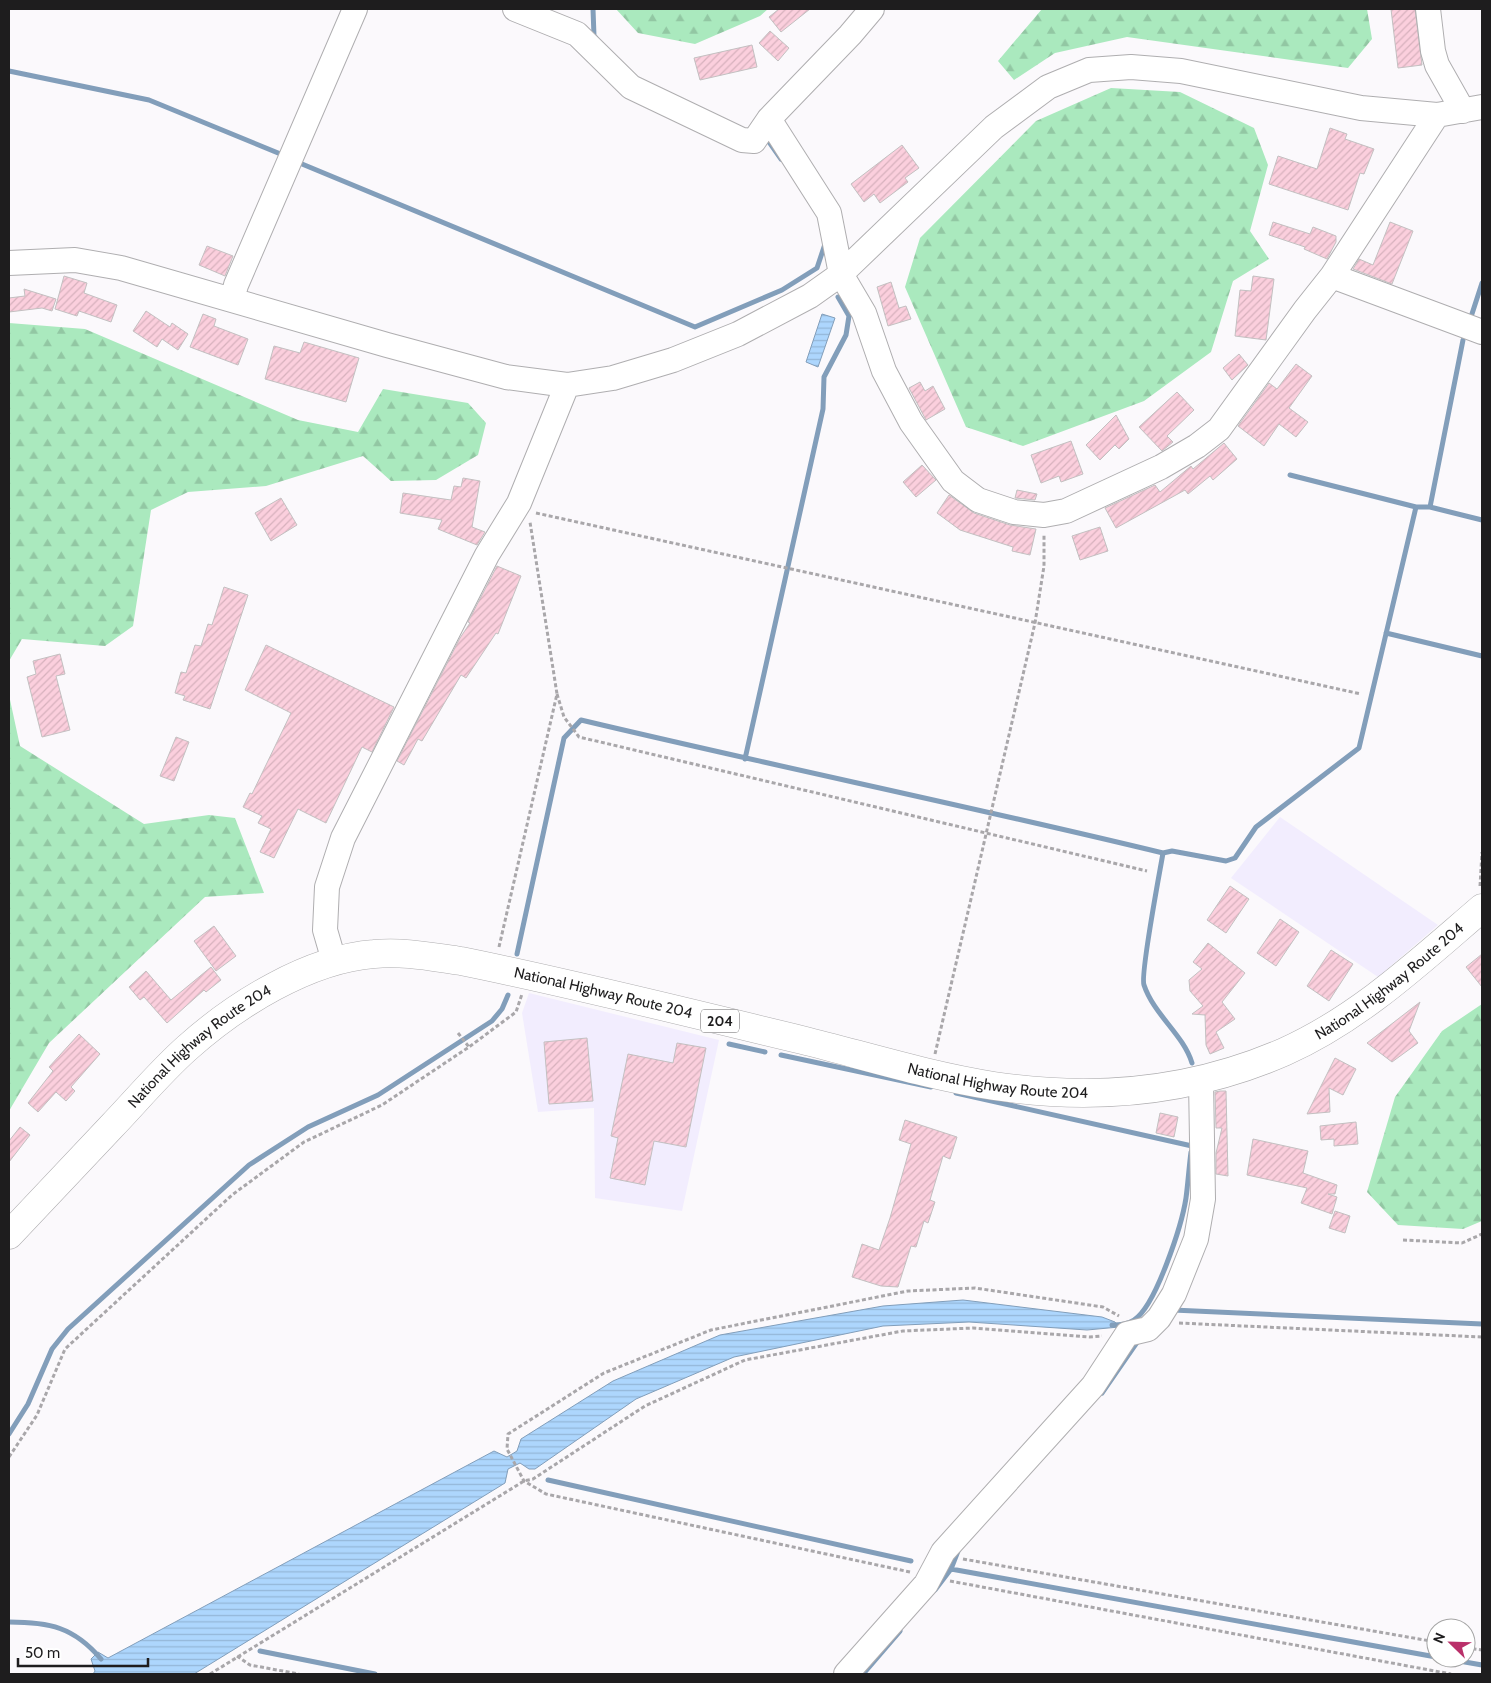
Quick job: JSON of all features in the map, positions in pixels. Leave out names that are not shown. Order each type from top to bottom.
[{"type":"highway","name":"National Highway Route 204","points":[[9,1235],[186,1049],[221,1020],[260,996],[299,975],[334,961],[374,954],[417,954],[528,975],[992,1085],[1083,1094],[1128,1092],[1201,1081],[1240,1069],[1285,1051],[1334,1026],[1380,996],[1481,898]]},
{"type":"street","points":[[232,300],[236,285],[355,9]]},
{"type":"street","points":[[515,9],[577,34],[631,87],[742,140],[761,129],[850,35],[872,9]]},
{"type":"street","points":[[1428,9],[1433,52],[1437,65],[1473,109]]},
{"type":"street","points":[[9,263],[75,260],[121,268],[387,345],[506,377],[567,385],[613,378],[673,360],[746,329],[810,296],[841,274],[994,127],[1048,87],[1089,70],[1131,67],[1181,71],[1361,108],[1436,115],[1473,109]]},
{"type":"street","points":[[761,129],[829,213],[841,274],[864,313],[884,371],[907,414],[954,481],[978,500],[1014,512],[1044,515],[1066,510],[1160,467],[1197,446],[1220,429],[1305,310],[1332,276],[1436,115]]},
{"type":"street","points":[[1332,276],[1482,332]]},
{"type":"street","points":[[334,961],[326,930],[327,887],[343,838],[487,556],[524,507],[567,385]]},
{"type":"street","points":[[846,1674],[943,1578],[943,1552],[1093,1386],[1138,1326],[1174,1294],[1196,1239],[1202,1207],[1201,1081]]},
{"type":"path","points":[[1147,871],[579,737],[564,717],[557,694],[524,507],[802,571],[1361,694]]},
{"type":"path","points":[[931,1071],[1035,623],[1044,566],[1044,515]]},
{"type":"path","points":[[494,968],[557,694]]},
{"type":"path","points":[[1481,898],[1478,882],[1482,852]]},
{"type":"path","points":[[9,1457],[37,1415],[64,1349],[232,1195],[304,1142],[382,1105],[516,1012],[528,975]]},
{"type":"path","points":[[458,1032],[469,1046]]},
{"type":"path","points":[[1403,1240],[1462,1243],[1482,1234]]},
{"type":"path","points":[[1138,1326],[1102,1307],[974,1288],[908,1291],[710,1330],[604,1373],[508,1434],[507,1449],[524,1480],[546,1494],[908,1572],[1451,1674]]},
{"type":"path","points":[[210,1674],[524,1480],[532,1479],[645,1406],[745,1360],[903,1331],[972,1328],[1089,1337],[1138,1326],[1170,1323],[1482,1337]]},
{"type":"path","points":[[961,1558],[1426,1640]]},
{"type":"path","points":[[237,1656],[250,1665],[299,1674]]},
{"type":"shaded area","points":[[1280,817],[1438,925],[1378,977],[1231,878]]},
{"type":"shaded area","points":[[529,993],[719,1040],[682,1211],[595,1198],[594,1108],[538,1112],[522,1013]]},
{"type":"green space","points":[[616,9],[768,9],[760,16],[695,44],[638,33]]},
{"type":"green space","points":[[1042,9],[1367,9],[1372,39],[1348,68],[1127,37],[1055,53],[1014,80],[998,61]]},
{"type":"green space","points":[[1111,88],[1180,92],[1254,128],[1268,165],[1250,231],[1269,259],[1233,281],[1211,352],[1144,401],[1023,446],[966,427],[905,287],[920,238],[1036,121]]},
{"type":"green space","points":[[9,323],[85,329],[298,420],[358,432],[383,389],[468,403],[486,423],[478,455],[436,480],[391,481],[363,456],[266,486],[188,492],[151,510],[133,626],[105,646],[22,639],[9,661]]},
{"type":"green space","points":[[9,695],[20,746],[144,824],[209,815],[235,818],[264,893],[205,897],[49,1043],[9,1111]]},
{"type":"green space","points":[[1482,1004],[1482,1221],[1463,1229],[1398,1225],[1367,1192],[1395,1097],[1442,1031]]},
{"type":"water","points":[[822,314],[835,318],[818,367],[806,362]]},
{"type":"water","points":[[963,1300],[1102,1317],[1115,1322],[1119,1327],[1087,1330],[969,1322],[883,1326],[734,1357],[636,1399],[535,1469],[529,1469],[520,1463],[508,1469],[505,1483],[194,1674],[93,1674],[95,1671],[91,1659],[98,1652],[108,1658],[494,1451],[507,1457],[517,1451],[521,1439],[613,1381],[720,1335],[883,1306]]},
{"type":"building","points":[[779,9],[810,9],[781,32],[769,17]]},
{"type":"building","points":[[1391,9],[1415,9],[1422,65],[1398,68]]},
{"type":"building","points":[[770,31],[789,48],[778,61],[759,43]]},
{"type":"building","points":[[752,45],[757,67],[700,80],[694,58]]},
{"type":"building","points":[[1330,128],[1347,134],[1345,139],[1374,149],[1364,174],[1360,173],[1348,210],[1269,184],[1278,156],[1317,169]]},
{"type":"building","points":[[902,145],[919,168],[905,178],[908,182],[880,203],[874,194],[864,202],[851,184]]},
{"type":"building","points":[[1273,222],[1310,234],[1313,227],[1336,236],[1336,242],[1327,259],[1304,249],[1305,247],[1269,235]]},
{"type":"building","points":[[1390,222],[1413,231],[1392,284],[1353,269],[1359,259],[1373,265]]},
{"type":"building","points":[[207,246],[233,256],[225,276],[199,265]]},
{"type":"building","points":[[64,276],[87,283],[84,293],[117,305],[111,322],[79,311],[77,316],[55,309]]},
{"type":"building","points":[[1253,276],[1274,279],[1266,340],[1235,336],[1240,290],[1251,291]]},
{"type":"building","points":[[891,282],[899,308],[906,306],[911,319],[888,326],[877,287]]},
{"type":"building","points":[[24,289],[56,299],[52,311],[42,308],[9,312],[9,298],[25,296]]},
{"type":"building","points":[[146,311],[170,327],[172,323],[188,334],[178,350],[162,339],[157,347],[133,331]]},
{"type":"building","points":[[203,314],[216,319],[214,326],[248,339],[238,365],[190,347]]},
{"type":"building","points":[[304,342],[359,358],[346,402],[265,379],[274,346],[300,353]]},
{"type":"building","points":[[1239,354],[1248,365],[1232,380],[1223,368]]},
{"type":"building","points":[[1296,364],[1312,376],[1289,408],[1308,422],[1296,437],[1279,424],[1264,446],[1238,426],[1269,383],[1277,389]]},
{"type":"building","points":[[920,382],[925,391],[933,386],[945,409],[926,420],[909,388]]},
{"type":"building","points":[[1177,392],[1194,410],[1167,436],[1173,442],[1162,451],[1139,427]]},
{"type":"building","points":[[1116,415],[1129,439],[1119,449],[1115,445],[1100,460],[1086,445]]},
{"type":"building","points":[[1071,441],[1083,474],[1061,482],[1059,476],[1041,483],[1031,455]]},
{"type":"building","points":[[1224,443],[1237,459],[1213,480],[1210,476],[1188,494],[1185,490],[1116,528],[1105,508],[1155,485],[1160,492],[1191,466],[1193,469]]},
{"type":"building","points":[[922,465],[936,480],[916,497],[903,482]]},
{"type":"building","points":[[463,478],[480,481],[472,527],[485,532],[477,545],[438,529],[442,520],[400,513],[403,493],[451,500],[454,486],[461,487]]},
{"type":"building","points":[[1017,490],[1037,494],[1035,500],[1015,498]]},
{"type":"building","points":[[949,495],[974,513],[1010,525],[1036,529],[1030,555],[1012,551],[1013,547],[960,530],[937,513]]},
{"type":"building","points":[[281,498],[297,525],[271,541],[255,513]]},
{"type":"building","points":[[1100,527],[1108,551],[1080,560],[1072,536]]},
{"type":"building","points":[[497,566],[521,576],[498,634],[496,633],[466,678],[461,675],[422,741],[418,739],[404,765],[397,761],[460,638],[470,623],[468,622]]},
{"type":"building","points":[[224,587],[248,595],[210,709],[183,700],[185,696],[175,693],[181,672],[186,673],[195,645],[201,646],[208,624],[212,625]]},
{"type":"building","points":[[266,645],[394,707],[372,752],[362,747],[326,823],[298,809],[274,858],[260,852],[271,829],[258,823],[262,816],[243,807],[250,793],[252,794],[291,713],[245,690]]},
{"type":"building","points":[[60,654],[65,674],[56,676],[70,730],[42,737],[27,677],[36,674],[33,661]]},
{"type":"building","points":[[176,737],[189,742],[174,781],[160,776]]},
{"type":"building","points":[[1230,886],[1249,899],[1226,933],[1207,920]]},
{"type":"building","points":[[1280,919],[1299,932],[1276,966],[1257,953]]},
{"type":"building","points":[[214,926],[236,956],[216,971],[194,941]]},
{"type":"building","points":[[1208,943],[1245,973],[1222,1002],[1235,1019],[1216,1032],[1224,1048],[1210,1054],[1206,1045],[1205,1015],[1192,1014],[1203,1006],[1190,991],[1189,980],[1202,969],[1193,962]]},
{"type":"building","points":[[1331,950],[1353,964],[1329,1001],[1307,986]]},
{"type":"building","points":[[1482,954],[1482,987],[1466,967]]},
{"type":"building","points":[[211,967],[221,980],[206,992],[204,990],[167,1023],[144,997],[140,1000],[129,987],[146,971],[171,1000]]},
{"type":"building","points":[[1420,1002],[1409,1031],[1418,1043],[1392,1062],[1367,1043]]},
{"type":"building","points":[[79,1034],[100,1054],[71,1087],[75,1091],[66,1101],[56,1092],[38,1112],[28,1103],[53,1071],[49,1067]]},
{"type":"building","points":[[587,1038],[593,1101],[549,1104],[544,1042]]},
{"type":"building","points":[[677,1043],[706,1048],[686,1147],[654,1141],[645,1185],[610,1178],[618,1138],[611,1136],[628,1054],[673,1063]]},
{"type":"building","points":[[1335,1058],[1356,1069],[1343,1095],[1329,1088],[1330,1112],[1307,1114]]},
{"type":"building","points":[[1226,1091],[1228,1176],[1216,1174],[1216,1153],[1222,1128],[1216,1128],[1215,1092]]},
{"type":"building","points":[[1160,1113],[1178,1117],[1174,1137],[1156,1133]]},
{"type":"building","points":[[905,1120],[957,1137],[950,1159],[943,1156],[930,1200],[935,1202],[928,1223],[924,1221],[916,1247],[911,1246],[898,1287],[881,1286],[852,1277],[862,1244],[879,1250],[890,1218],[911,1144],[899,1140]]},
{"type":"building","points":[[1356,1122],[1358,1144],[1334,1146],[1334,1139],[1321,1140],[1320,1126]]},
{"type":"building","points":[[20,1127],[30,1135],[9,1162],[9,1141]]},
{"type":"building","points":[[1253,1139],[1308,1151],[1303,1173],[1337,1185],[1335,1194],[1328,1194],[1337,1197],[1332,1214],[1301,1203],[1307,1188],[1247,1175]]},
{"type":"building","points":[[1335,1211],[1350,1216],[1345,1233],[1329,1228]]},
{"type":"waterway","points":[[593,9],[594,36],[596,38]]},
{"type":"waterway","points":[[9,71],[149,100],[283,155]]},
{"type":"waterway","points":[[763,137],[767,139],[781,159]]},
{"type":"waterway","points":[[302,164],[695,327],[782,290],[817,268],[825,244]]},
{"type":"waterway","points":[[1470,320],[1482,283]]},
{"type":"waterway","points":[[745,759],[823,409],[824,377],[846,335],[849,316],[838,297]]},
{"type":"waterway","points":[[1290,475],[1416,507],[1430,507],[1463,340]]},
{"type":"waterway","points":[[517,954],[564,738],[581,720],[1163,853],[1172,851],[1226,861],[1235,858],[1256,827],[1359,748],[1416,507]]},
{"type":"waterway","points":[[1430,507],[1482,520]]},
{"type":"waterway","points":[[1386,633],[1482,656]]},
{"type":"waterway","points":[[1163,853],[1147,944],[1144,985],[1154,1006],[1182,1043],[1192,1063]]},
{"type":"waterway","points":[[9,1434],[28,1404],[52,1349],[68,1329],[249,1165],[308,1127],[378,1095],[492,1021],[502,1009],[508,995]]},
{"type":"waterway","points":[[729,1044],[765,1052]]},
{"type":"waterway","points":[[781,1055],[931,1087]]},
{"type":"waterway","points":[[956,1093],[1192,1146]]},
{"type":"waterway","points":[[1112,1325],[1134,1320],[1151,1299],[1159,1282],[1174,1244],[1184,1210],[1191,1152]]},
{"type":"waterway","points":[[1173,1310],[1482,1324]]},
{"type":"waterway","points":[[1102,1393],[1140,1338]]},
{"type":"waterway","points":[[548,1480],[911,1561]]},
{"type":"waterway","points":[[935,1590],[951,1569],[958,1551]]},
{"type":"waterway","points":[[951,1569],[1426,1655]]},
{"type":"waterway","points":[[9,1622],[36,1623],[60,1628],[81,1640],[101,1659]]},
{"type":"waterway","points":[[863,1674],[900,1631]]},
{"type":"waterway","points":[[260,1651],[375,1674]]},
{"type":"waterway","points":[[1476,1664],[1482,1665]]}]
